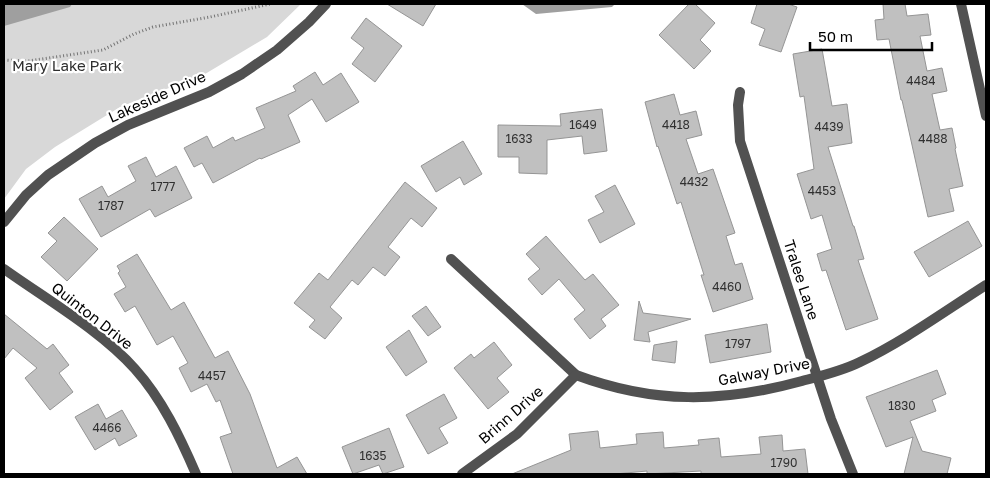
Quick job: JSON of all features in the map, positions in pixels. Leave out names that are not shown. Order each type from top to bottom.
[{"type":"street","name":"Lakeside Drive","points":[[4,222],[26,195],[48,175],[95,143],[128,125],[191,100],[242,74],[276,50],[309,22],[326,4]]},
{"type":"street","points":[[960,4],[986,116]]},
{"type":"street","name":"Tralee Lane","points":[[740,92],[738,105],[740,141],[831,419],[853,474]]},
{"type":"street","name":"Galway Drive","points":[[451,259],[576,375],[596,382],[652,395],[689,398],[728,397],[778,388],[859,363],[986,285]]},
{"type":"street","name":"Quinton Drive","points":[[4,269],[115,349],[135,369],[169,416],[196,474]]},
{"type":"street","name":"Brinn Drive","points":[[462,474],[517,434],[576,375]]},
{"type":"path","points":[[4,60],[28,61],[103,50],[134,34],[153,27],[198,20],[270,4]]},
{"type":"green space","name":"Mary Lake Park","points":[[4,4],[301,4],[267,37],[205,74],[120,107],[55,147],[26,169],[4,199]]},
{"type":"shaded area","points":[[4,4],[72,4],[70,7],[4,26]]},
{"type":"shaded area","points":[[522,4],[615,4],[612,7],[536,14]]},
{"type":"building","points":[[387,4],[436,4],[423,26]]},
{"type":"building","points":[[689,4],[695,4],[715,23],[700,40],[711,51],[694,69],[659,35]]},
{"type":"building","points":[[757,4],[788,4],[797,7],[781,52],[759,45],[765,29],[751,23]]},
{"type":"building","points":[[883,4],[905,4],[907,16],[928,14],[931,35],[920,36],[927,71],[942,68],[947,91],[932,94],[940,130],[952,128],[963,186],[949,189],[954,211],[928,217],[889,39],[877,40],[875,20],[884,19]]},
{"type":"building","points":[[366,18],[402,46],[375,82],[352,64],[364,48],[351,38]]},
{"type":"building","points":[[822,49],[832,106],[847,104],[852,143],[828,147],[864,259],[858,260],[878,319],[846,330],[826,270],[822,271],[817,254],[832,249],[822,215],[811,219],[797,174],[814,169],[804,96],[800,97],[793,54]]},
{"type":"building","points":[[315,72],[323,85],[341,73],[359,102],[326,122],[312,99],[288,115],[300,142],[260,158],[213,183],[202,163],[194,167],[184,148],[207,136],[213,148],[233,137],[235,141],[265,128],[256,108],[296,91],[293,86]]},
{"type":"building","points":[[674,94],[680,115],[696,111],[702,135],[686,139],[698,174],[713,169],[735,233],[726,236],[735,265],[742,263],[753,299],[713,312],[701,275],[704,275],[681,202],[677,204],[657,147],[645,102]]},
{"type":"building","points":[[602,109],[607,151],[584,154],[582,136],[547,140],[547,174],[519,173],[519,157],[498,157],[498,125],[561,126],[560,114]]},
{"type":"building","points":[[463,141],[482,174],[464,185],[460,177],[436,192],[421,166]]},
{"type":"building","points":[[146,157],[156,177],[176,166],[192,198],[155,217],[150,209],[101,237],[79,199],[102,186],[108,197],[136,181],[128,166]]},
{"type":"building","points":[[405,182],[437,208],[422,227],[411,218],[388,247],[400,257],[385,276],[373,267],[358,285],[352,280],[330,307],[342,318],[325,339],[309,327],[315,320],[294,303],[319,273],[328,280]]},
{"type":"building","points":[[615,185],[635,224],[600,243],[588,220],[604,212],[595,196]]},
{"type":"building","points":[[64,217],[98,249],[67,281],[41,257],[57,241],[48,233]]},
{"type":"building","points":[[968,221],[982,246],[929,277],[914,252]]},
{"type":"building","points":[[546,236],[585,280],[593,274],[619,305],[601,319],[606,326],[590,339],[574,319],[585,310],[559,279],[542,295],[528,279],[540,269],[526,254]]},
{"type":"building","points":[[137,254],[171,310],[184,302],[215,358],[228,351],[250,394],[277,468],[297,457],[307,474],[233,474],[220,437],[232,433],[220,400],[216,402],[207,384],[191,392],[179,368],[188,363],[173,336],[157,345],[135,306],[125,312],[114,294],[126,287],[118,273],[120,271],[117,266]]},
{"type":"building","points":[[639,301],[643,313],[691,319],[648,332],[650,342],[634,340]]},
{"type":"building","points":[[426,306],[441,327],[428,336],[412,316]]},
{"type":"building","points":[[4,314],[47,349],[53,344],[69,365],[59,373],[73,392],[50,410],[25,378],[37,368],[13,348],[4,359]]},
{"type":"building","points":[[767,324],[771,352],[710,363],[705,335]]},
{"type":"building","points":[[409,330],[427,362],[406,376],[386,347]]},
{"type":"building","points":[[677,341],[675,363],[652,360],[654,345]]},
{"type":"building","points":[[494,342],[512,365],[497,378],[509,392],[488,409],[454,368],[471,354],[474,358]]},
{"type":"building","points":[[937,370],[946,394],[932,400],[936,411],[910,421],[922,451],[951,458],[947,474],[904,474],[913,437],[886,447],[866,397]]},
{"type":"building","points":[[444,394],[457,418],[439,428],[448,443],[428,454],[406,415]]},
{"type":"building","points":[[98,404],[106,419],[122,410],[137,436],[119,446],[115,438],[95,450],[75,417]]},
{"type":"building","points":[[389,428],[404,467],[383,474],[379,465],[353,474],[342,447]]},
{"type":"building","points":[[598,431],[600,448],[637,444],[636,434],[663,432],[664,448],[699,445],[698,440],[719,438],[721,457],[761,454],[759,437],[782,435],[783,451],[805,449],[808,474],[701,474],[701,471],[647,474],[647,471],[615,474],[512,474],[571,450],[569,434]]}]
